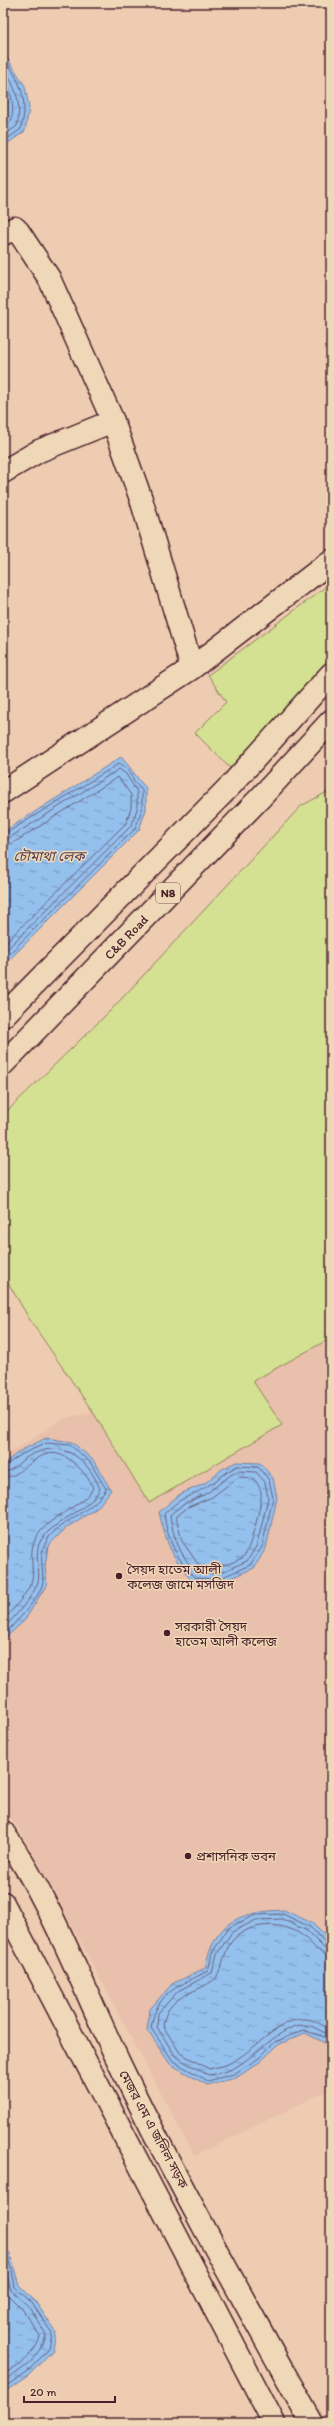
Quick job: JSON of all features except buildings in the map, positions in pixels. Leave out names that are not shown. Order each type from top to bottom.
[{"type":"main road","points":[[3,234],[15,228],[49,278],[113,421],[141,499],[192,668]]},
{"type":"main road","points":[[3,472],[39,451],[113,421]]},
{"type":"main road","points":[[3,792],[192,668],[331,561]]},
{"type":"main road","name":"N8","points":[[3,1016],[232,784],[331,674]]},
{"type":"main road","name":"C&B Road","points":[[3,1064],[261,797],[328,730]]},
{"type":"main road","name":"মেজর এম এ জলিল সড়ক","points":[[3,1832],[20,1857],[75,1963],[125,2074],[312,2423]]},
{"type":"main road","points":[[3,1903],[274,2423]]},
{"type":"shaded area","name":"সরকারী সৈয়দ হাতেম আলী কলেজ","points":[[331,790],[331,2089],[194,2156],[54,1892],[19,1829],[3,1809],[3,1457],[65,1418],[93,1412],[30,1320],[3,1274],[3,1115],[112,1009],[301,806]]},
{"type":"green space","points":[[331,583],[331,668],[234,772],[195,733],[226,702],[208,675]]},
{"type":"green space","points":[[331,790],[331,1338],[253,1381],[282,1425],[149,1503],[93,1412],[30,1320],[3,1274],[3,1115],[112,1009],[301,806]]},
{"type":"water","points":[[3,51],[25,86],[29,108],[25,131],[3,147]]},
{"type":"water","name":"চৌমাথা লেক","points":[[121,757],[146,788],[146,810],[139,830],[3,966],[3,832]]},
{"type":"water","points":[[46,1438],[72,1442],[93,1460],[111,1490],[97,1508],[66,1528],[48,1546],[45,1566],[47,1584],[25,1620],[3,1640],[3,1464],[20,1451]]},
{"type":"water","points":[[236,1462],[260,1463],[273,1478],[277,1498],[266,1548],[254,1568],[219,1583],[193,1582],[180,1565],[167,1542],[159,1512],[180,1494],[204,1484],[222,1469]]},
{"type":"water","points":[[284,1910],[312,1923],[331,1942],[331,2043],[325,2043],[305,2033],[278,2045],[261,2061],[236,2078],[207,2085],[170,2064],[147,2030],[150,2009],[172,1984],[205,1968],[209,1952],[215,1939],[231,1922],[254,1913]]},
{"type":"water","points":[[3,2249],[10,2254],[19,2285],[35,2301],[56,2332],[53,2350],[29,2375],[3,2393]]},
{"type":"place","name":"সৈয়দ হাতেম আলী কলেজ জামে মসজিদ","points":[[119,1576]]},
{"type":"place","name":"সরকারী সৈয়দ হাতেম আলী কলেজ","points":[[167,1633]]},
{"type":"place","name":"প্রশাসনিক ভবন","points":[[188,1856]]}]
